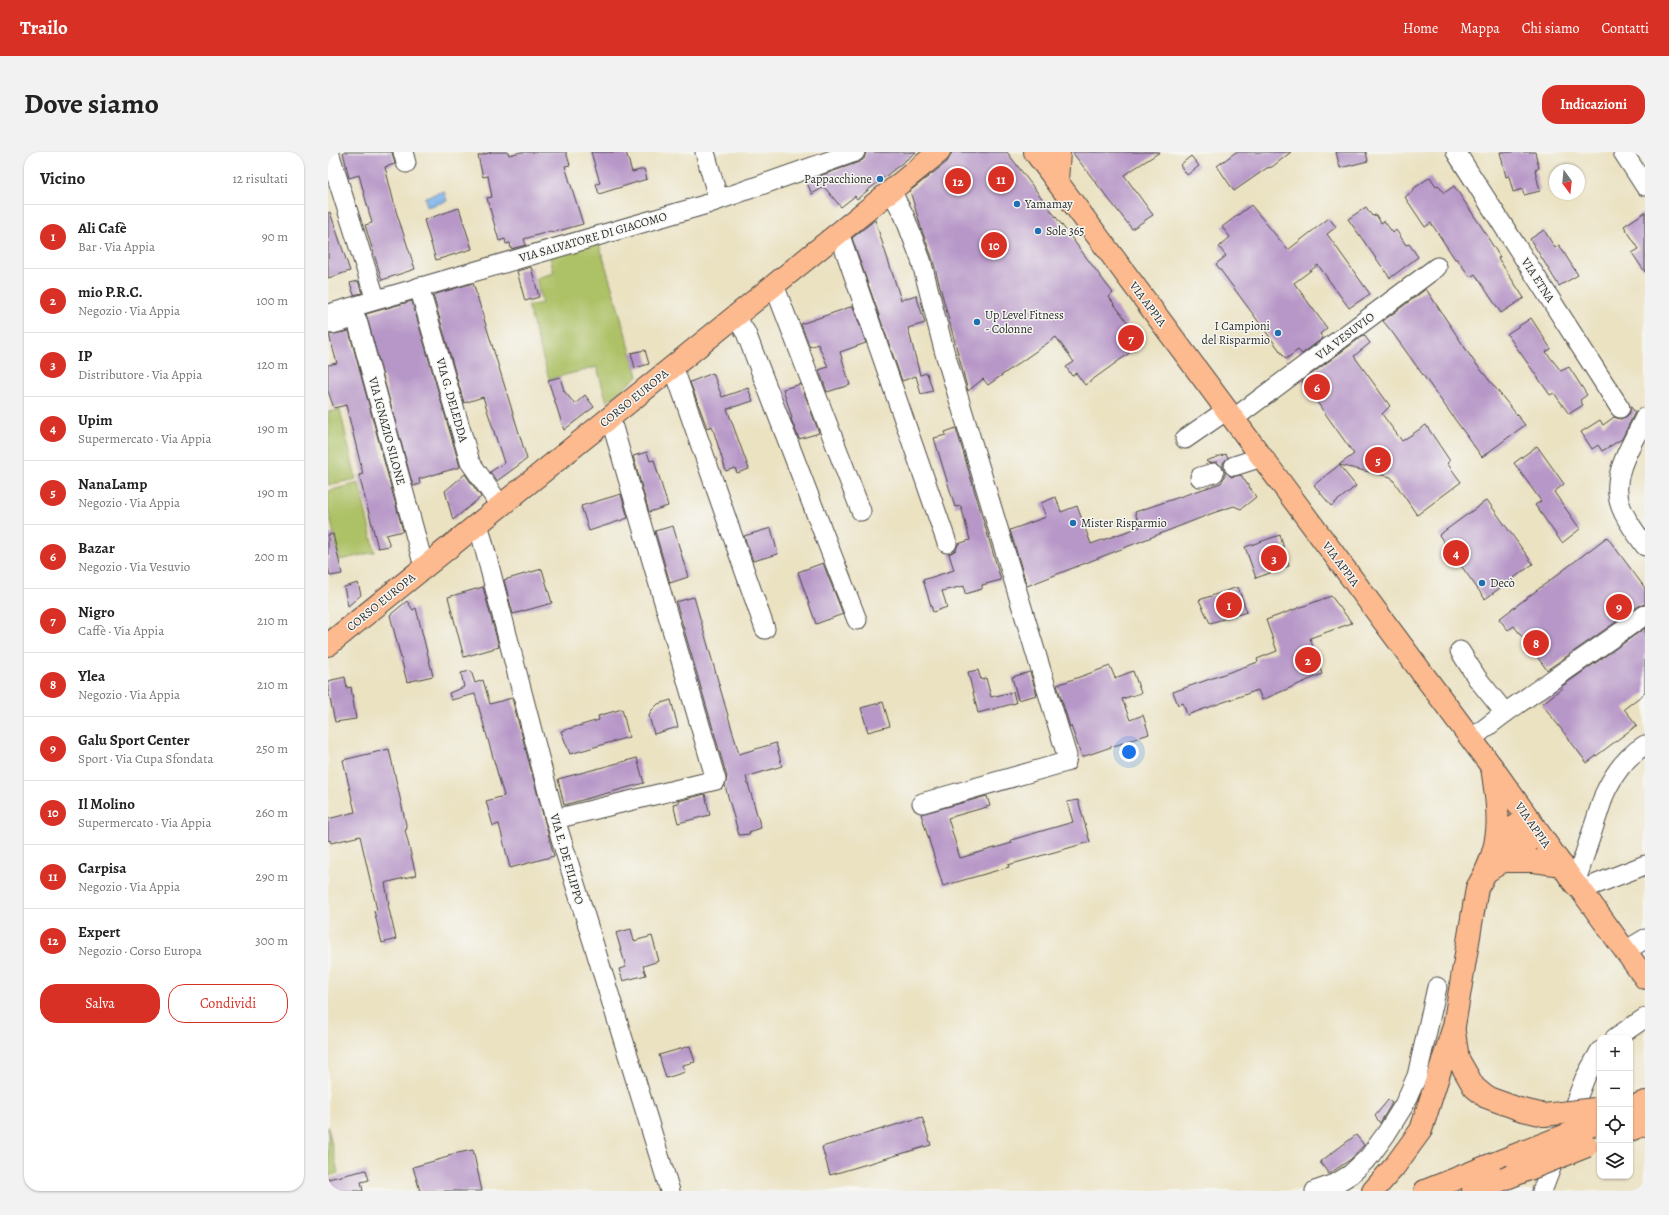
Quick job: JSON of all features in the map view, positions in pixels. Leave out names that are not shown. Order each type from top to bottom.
[{"type":"main road","name":"CORSO EUROPA","points":[[328,645],[939,152]]},
{"type":"main road","name":"VIA APPIA","points":[[1036,152],[1492,767],[1562,866],[1645,978]]},
{"type":"main road","points":[[1057,181],[1059,152]]},
{"type":"main road","points":[[1492,767],[1499,824],[1500,854]]},
{"type":"main road","points":[[1373,1191],[1394,1167],[1421,1130],[1454,1026],[1477,888],[1517,825],[1533,825]]},
{"type":"main road","points":[[1500,854],[1562,866]]},
{"type":"main road","points":[[1454,1026],[1458,1059],[1474,1087],[1486,1097],[1519,1109],[1596,1125]]},
{"type":"main road","points":[[1633,1101],[1645,1098]]},
{"type":"main road","points":[[1632,1107],[1645,1102]]},
{"type":"main road","points":[[1633,1129],[1645,1124]]},
{"type":"main road","points":[[1425,1191],[1596,1125]]},
{"type":"main road","points":[[1473,1191],[1504,1179],[1596,1125]]},
{"type":"street","points":[[329,152],[374,291]]},
{"type":"street","points":[[705,152],[716,191]]},
{"type":"street","name":"VIA SALVATORE DI GIACOMO","points":[[330,319],[419,287],[704,205],[855,152]]},
{"type":"street","name":"VIA ETNA","points":[[1456,152],[1620,408]]},
{"type":"street","points":[[1623,152],[1645,186]]},
{"type":"street","points":[[891,191],[904,215],[921,260],[946,357],[1001,541],[1039,660],[1066,756],[1066,762],[922,803]]},
{"type":"street","points":[[839,233],[947,543]]},
{"type":"street","name":"VIA VESUVIO","points":[[1185,439],[1230,415],[1437,267]]},
{"type":"street","points":[[774,285],[861,511]]},
{"type":"street","name":"VIA G. DELEDDA","points":[[419,287],[470,462],[500,505]]},
{"type":"street","points":[[735,316],[746,333],[856,620]]},
{"type":"street","name":"VIA IGNAZIO SILONE","points":[[330,319],[354,318],[356,320],[424,567]]},
{"type":"street","points":[[673,366],[765,629]]},
{"type":"street","points":[[555,819],[716,780],[610,417]]},
{"type":"street","points":[[1645,418],[1621,466],[1618,475],[1617,488],[1618,497],[1624,514],[1645,546]]},
{"type":"street","points":[[1234,466],[1262,457]]},
{"type":"street","name":"VIA E. DE FILIPPO","points":[[478,523],[555,819],[670,1191]]},
{"type":"street","points":[[1471,739],[1505,713],[1645,615]]},
{"type":"street","points":[[1460,651],[1478,678],[1505,713]]},
{"type":"street","points":[[1578,887],[1604,795],[1610,782],[1625,761],[1645,745]]},
{"type":"street","points":[[1578,887],[1645,865]]},
{"type":"street","points":[[1625,951],[1645,939]]},
{"type":"street","points":[[1315,1191],[1335,1184],[1346,1177],[1369,1157],[1386,1134],[1404,1105],[1417,1076],[1437,987]]},
{"type":"street","points":[[1620,1035],[1645,1018]]},
{"type":"street","points":[[1542,1191],[1584,1078],[1597,1057]]},
{"type":"green space","points":[[598,240],[638,376],[607,402],[597,367],[549,379],[528,306],[542,303],[536,278],[554,273],[549,253]]},
{"type":"green space","points":[[340,410],[356,479],[328,485],[328,412]]},
{"type":"green space","points":[[359,483],[375,552],[340,560],[328,509],[328,491]]},
{"type":"green space","points":[[328,1127],[338,1173],[328,1176]]},
{"type":"water","points":[[444,191],[447,201],[427,207],[425,197]]},
{"type":"building","points":[[343,152],[392,152],[395,164],[385,167],[396,211],[415,269],[382,280],[365,225],[372,223],[359,175],[349,178]]},
{"type":"building","points":[[492,152],[508,152],[509,155],[521,152],[566,152],[570,165],[565,166],[583,224],[524,239],[526,245],[511,249],[510,243],[506,244],[505,239],[499,241],[487,198],[492,197],[488,176],[483,177],[478,156]]},
{"type":"building","points":[[591,152],[626,152],[632,172],[644,169],[647,179],[599,194],[596,184],[600,183]]},
{"type":"building","points":[[866,152],[916,152],[857,199],[855,196],[841,207],[824,187],[812,194],[807,183],[817,177],[859,162],[864,159]]},
{"type":"building","points":[[952,152],[1007,152],[1113,293],[1109,297],[1128,323],[1126,325],[1142,344],[1085,385],[1076,373],[1072,376],[1066,367],[1074,362],[1056,337],[988,385],[983,379],[968,391],[932,257],[922,231],[910,191],[947,162]]},
{"type":"building","points":[[1072,152],[1160,152],[1124,175],[1153,215],[1132,229]]},
{"type":"building","points":[[1236,152],[1291,152],[1272,167],[1267,168],[1234,191],[1217,166]]},
{"type":"building","points":[[1336,152],[1366,152],[1368,161],[1340,168]]},
{"type":"building","points":[[1500,152],[1535,152],[1539,168],[1535,170],[1540,191],[1524,195],[1522,189],[1513,192],[1509,176],[1506,177]]},
{"type":"building","points":[[1191,156],[1199,166],[1187,175],[1180,165]]},
{"type":"building","points":[[1430,177],[1436,186],[1438,185],[1444,193],[1454,186],[1489,238],[1500,257],[1498,258],[1524,298],[1501,313],[1475,274],[1470,277],[1457,259],[1455,259],[1431,223],[1425,227],[1405,197],[1413,191],[1413,189]]},
{"type":"building","points":[[1251,205],[1288,250],[1329,218],[1336,227],[1327,234],[1370,294],[1349,308],[1318,265],[1294,283],[1327,328],[1320,334],[1323,338],[1302,354],[1298,350],[1286,359],[1216,264],[1226,256],[1219,247],[1230,237],[1222,227]]},
{"type":"building","points":[[1366,207],[1372,216],[1376,215],[1381,223],[1384,221],[1393,233],[1396,230],[1406,245],[1409,244],[1418,257],[1390,278],[1348,219]]},
{"type":"building","points":[[459,208],[472,249],[436,260],[424,220]]},
{"type":"building","points":[[330,212],[350,271],[328,278],[328,213]]},
{"type":"building","points":[[1645,212],[1645,272],[1632,253],[1639,249],[1624,226]]},
{"type":"building","points":[[875,220],[901,300],[916,295],[925,323],[908,328],[920,375],[927,373],[933,391],[921,394],[916,376],[902,381],[852,238]]},
{"type":"building","points":[[1544,230],[1555,248],[1559,245],[1578,275],[1559,286],[1530,239]]},
{"type":"building","points":[[531,267],[539,297],[525,301],[517,271]]},
{"type":"building","points":[[358,281],[362,293],[354,295],[350,283]]},
{"type":"building","points":[[473,283],[527,459],[497,481],[490,472],[504,463],[483,397],[464,403],[433,295]]},
{"type":"building","points":[[1426,289],[1473,360],[1525,425],[1482,457],[1383,321]]},
{"type":"building","points":[[412,301],[460,467],[419,479],[420,484],[413,486],[366,314]]},
{"type":"building","points":[[853,306],[866,343],[840,352],[850,385],[827,392],[819,370],[828,367],[818,344],[810,347],[801,324]]},
{"type":"building","points":[[1531,318],[1551,349],[1546,352],[1561,371],[1569,367],[1587,395],[1580,400],[1583,405],[1569,414],[1554,393],[1550,395],[1507,334]]},
{"type":"building","points":[[349,331],[403,531],[386,535],[390,546],[378,548],[359,475],[363,474],[346,405],[334,408],[328,391],[328,365],[337,363],[329,335]]},
{"type":"building","points":[[1364,335],[1370,343],[1354,356],[1390,406],[1382,414],[1402,441],[1426,425],[1450,461],[1447,463],[1461,482],[1417,515],[1391,477],[1339,465],[1354,454],[1302,381]]},
{"type":"building","points":[[645,350],[649,364],[635,368],[631,353]]},
{"type":"building","points":[[713,373],[722,397],[748,388],[753,401],[727,409],[749,469],[737,473],[735,468],[726,471],[712,426],[707,428],[690,382]]},
{"type":"building","points":[[560,377],[564,391],[575,404],[585,395],[594,407],[564,430],[548,380]]},
{"type":"building","points":[[801,384],[819,433],[799,439],[791,419],[792,418],[783,389]]},
{"type":"building","points":[[1630,406],[1635,412],[1622,439],[1602,451],[1598,445],[1592,449],[1581,432],[1600,420],[1603,425],[1614,417],[1620,419],[1626,417],[1630,413]]},
{"type":"building","points":[[956,428],[1001,580],[982,585],[982,589],[965,594],[964,586],[942,591],[947,607],[933,612],[923,580],[954,570],[949,554],[956,550],[958,544],[970,540],[961,506],[955,507],[934,438],[946,435],[945,432]]},
{"type":"building","points":[[1537,446],[1564,484],[1554,492],[1580,529],[1562,543],[1535,505],[1541,501],[1514,463]]},
{"type":"building","points":[[647,452],[650,461],[654,460],[668,506],[649,512],[633,456]]},
{"type":"building","points":[[1226,454],[1228,457],[1223,463],[1223,468],[1217,462],[1208,463],[1206,461]]},
{"type":"building","points":[[1339,465],[1356,486],[1331,506],[1314,485]]},
{"type":"building","points":[[1225,471],[1231,477],[1241,475],[1256,497],[1241,509],[1234,506],[1213,513],[1027,586],[1010,530],[1046,517],[1041,503],[1056,497],[1061,512],[1077,506],[1091,544],[1140,527],[1135,512],[1221,483],[1225,476]]},
{"type":"building","points":[[465,474],[481,497],[453,520],[445,491]]},
{"type":"building","points":[[621,494],[628,518],[589,531],[581,506]]},
{"type":"building","points":[[1487,500],[1533,564],[1485,599],[1439,535]]},
{"type":"building","points":[[673,526],[688,577],[670,583],[655,531]]},
{"type":"building","points":[[771,528],[778,554],[753,561],[744,536]]},
{"type":"building","points":[[333,534],[342,574],[330,576],[328,566],[328,535]]},
{"type":"building","points":[[1280,535],[1289,566],[1256,578],[1245,547]]},
{"type":"building","points":[[1607,537],[1645,588],[1645,604],[1639,606],[1547,670],[1514,626],[1508,630],[1499,619]]},
{"type":"building","points":[[823,563],[843,614],[816,624],[798,572]]},
{"type":"building","points":[[542,569],[552,603],[513,614],[504,580]]},
{"type":"building","points":[[358,583],[361,595],[348,606],[344,587]]},
{"type":"building","points":[[483,587],[499,647],[464,657],[448,597]]},
{"type":"building","points":[[1238,587],[1247,612],[1210,623],[1199,600]]},
{"type":"building","points":[[1331,596],[1352,623],[1310,638],[1322,674],[1262,700],[1258,690],[1187,715],[1183,703],[1178,705],[1173,692],[1258,662],[1257,659],[1277,651],[1266,620]]},
{"type":"building","points":[[694,597],[739,754],[776,743],[782,766],[746,777],[761,828],[749,832],[750,834],[739,835],[725,786],[727,777],[676,602]]},
{"type":"building","points":[[407,601],[413,610],[416,608],[433,676],[407,682],[390,615]]},
{"type":"building","points":[[1645,628],[1645,693],[1624,709],[1637,725],[1587,763],[1542,704],[1562,688],[1561,687]]},
{"type":"building","points":[[1110,666],[1115,678],[1133,671],[1141,693],[1122,699],[1130,720],[1143,715],[1149,734],[1082,757],[1071,726],[1070,727],[1057,685]]},
{"type":"building","points":[[978,670],[981,680],[986,678],[991,697],[1013,692],[1016,703],[978,713],[968,672]]},
{"type":"building","points":[[471,671],[475,683],[483,680],[490,704],[512,698],[554,856],[510,868],[499,824],[493,826],[486,801],[504,796],[475,694],[451,700],[449,693],[464,687],[461,673]]},
{"type":"building","points":[[1030,672],[1037,695],[1018,700],[1012,677]]},
{"type":"building","points":[[345,677],[347,688],[351,687],[356,719],[335,722],[328,689],[328,681]]},
{"type":"building","points":[[671,700],[678,727],[654,734],[649,716],[651,711],[658,704]]},
{"type":"building","points":[[883,702],[890,726],[868,732],[861,708]]},
{"type":"building","points":[[622,709],[629,737],[570,754],[561,731],[599,720],[598,716]]},
{"type":"building","points":[[389,749],[407,829],[405,830],[416,875],[385,883],[388,905],[396,939],[382,943],[374,911],[377,910],[360,836],[331,843],[330,840],[328,841],[328,819],[355,812],[343,760]]},
{"type":"building","points":[[637,758],[644,783],[564,805],[558,779]]},
{"type":"building","points":[[705,794],[710,815],[678,823],[673,804],[678,803],[678,801]]},
{"type":"building","points":[[987,796],[990,806],[948,818],[960,858],[1012,843],[1011,840],[1073,822],[1067,802],[1078,800],[1090,842],[1008,865],[1009,867],[943,886],[921,814]]},
{"type":"building","points":[[631,929],[634,941],[652,936],[659,961],[643,966],[646,975],[623,981],[619,969],[626,967],[616,933]]},
{"type":"building","points":[[690,1046],[695,1062],[682,1065],[685,1072],[666,1078],[659,1055]]},
{"type":"building","points":[[1388,1100],[1392,1103],[1380,1123],[1375,1116]]},
{"type":"building","points":[[922,1117],[931,1145],[830,1175],[822,1147]]},
{"type":"building","points":[[1356,1135],[1364,1145],[1351,1159],[1329,1174],[1320,1162]]},
{"type":"building","points":[[473,1150],[482,1191],[420,1191],[413,1167],[448,1157],[448,1155]]},
{"type":"building","points":[[366,1170],[369,1180],[361,1182],[363,1191],[328,1191],[328,1179]]},
{"type":"place","name":"Pappacchione","points":[[880,179]]},
{"type":"place","name":"Carpisa","points":[[1001,179]]},
{"type":"place","name":"Expert","points":[[958,181]]},
{"type":"place","name":"Yamamay","points":[[1017,204]]},
{"type":"place","name":"Sole 365","points":[[1038,231]]},
{"type":"place","name":"Il Molino","points":[[994,245]]},
{"type":"place","name":"Up Level Fitness - Colonne","points":[[977,322]]},
{"type":"place","name":"I Campioni del Risparmio","points":[[1278,333]]},
{"type":"place","name":"Nigro","points":[[1131,338]]},
{"type":"place","name":"Bazar","points":[[1317,387]]},
{"type":"place","name":"NanaLamp","points":[[1378,460]]},
{"type":"place","name":"Mister Risparmio","points":[[1073,523]]},
{"type":"place","name":"Upim","points":[[1456,553]]},
{"type":"place","name":"IP","points":[[1274,558]]},
{"type":"place","name":"Decò","points":[[1482,583]]},
{"type":"place","name":"Ali Cafè","points":[[1229,605]]},
{"type":"place","name":"Galu Sport Center","points":[[1619,607]]},
{"type":"place","name":"Ylea","points":[[1536,643]]},
{"type":"place","name":"mio P.R.C.","points":[[1308,660]]}]
